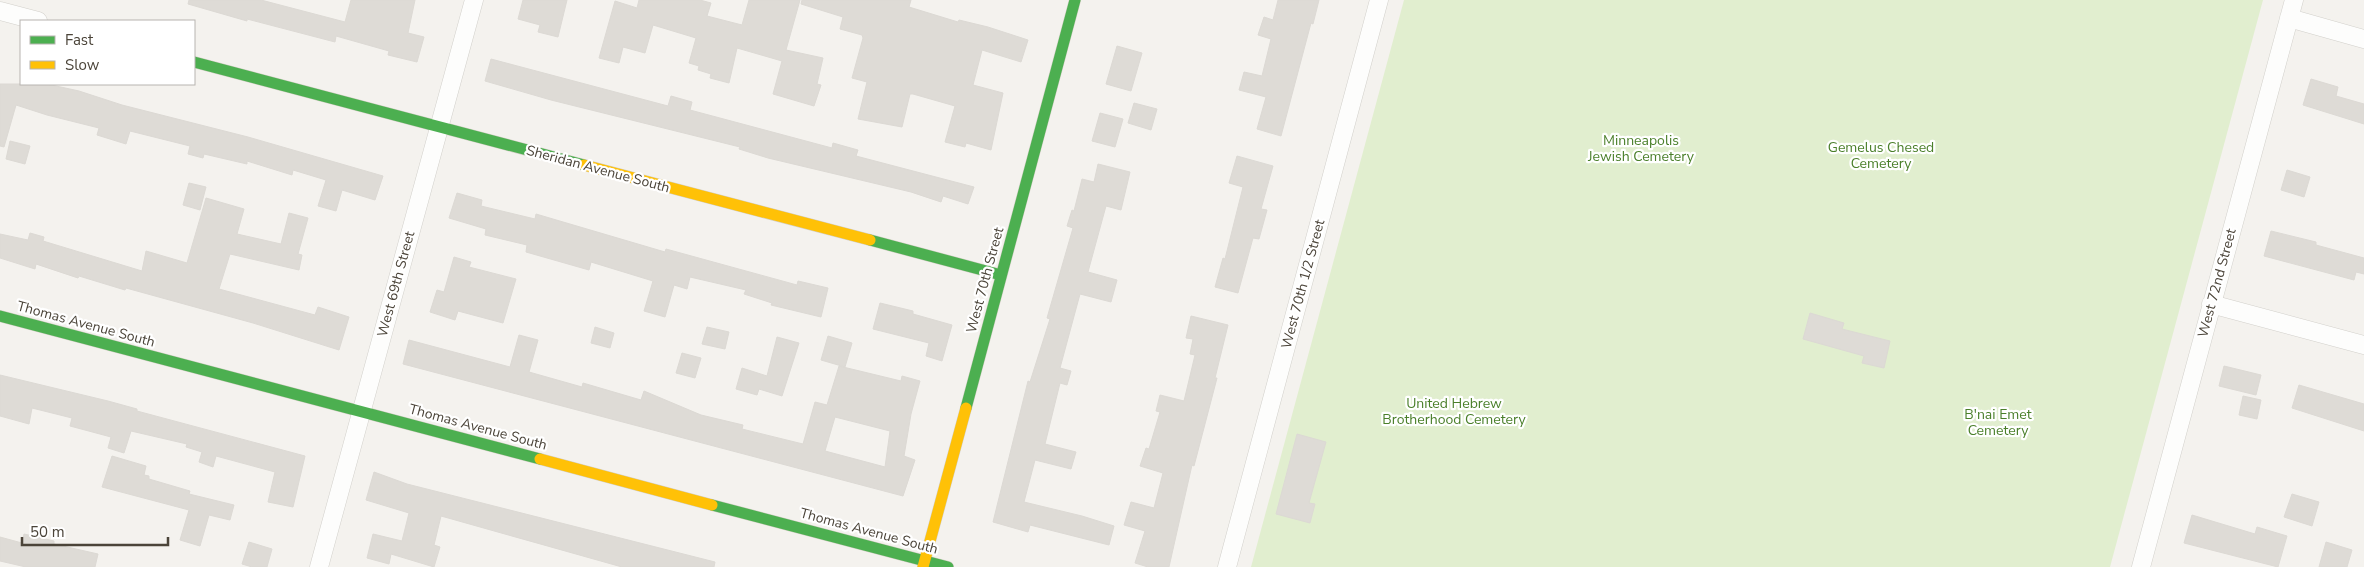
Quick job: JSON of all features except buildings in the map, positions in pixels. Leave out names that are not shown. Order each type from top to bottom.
[{"type":"street","name":"West 69th Street","points":[[319,567],[474,0]]},
{"type":"street","name":"West 70th Street","points":[[924,564],[1075,0]]},
{"type":"street","name":"West 70th 1/2 Street","points":[[1227,567],[1380,0]]},
{"type":"street","name":"West 72nd Street","points":[[2141,567],[2294,0]]},
{"type":"street","points":[[0,11],[34,20]]},
{"type":"street","points":[[2289,18],[2364,39]]},
{"type":"street","name":"Sheridan Avenue South","points":[[195,62],[1001,275]]},
{"type":"street","points":[[2211,304],[2364,345]]},
{"type":"street","name":"Thomas Avenue South","points":[[0,316],[924,564],[948,567]]},
{"type":"green space","points":[[1404,0],[2263,0],[2110,567],[1251,567]]},
{"type":"traffic: fast","points":[[966,408],[1075,0]]},
{"type":"traffic: fast","points":[[195,62],[584,165]]},
{"type":"traffic: fast","points":[[870,240],[1001,275]]},
{"type":"traffic: fast","points":[[0,316],[540,459]]},
{"type":"traffic: fast","points":[[712,505],[948,567]]},
{"type":"traffic: slow","points":[[584,165],[870,240]]},
{"type":"traffic: slow","points":[[923,567],[966,408]]},
{"type":"traffic: slow","points":[[540,459],[712,505]]},
{"type":"park label","name":"Minneapolis Jewish Cemetery","points":[[1641,148]]},
{"type":"park label","name":"Gemelus Chesed Cemetery","points":[[1881,156]]},
{"type":"park label","name":"United Hebrew Brotherhood Cemetery","points":[[1454,412]]},
{"type":"park label","name":"B'nai Emet Cemetery","points":[[1998,422]]}]
